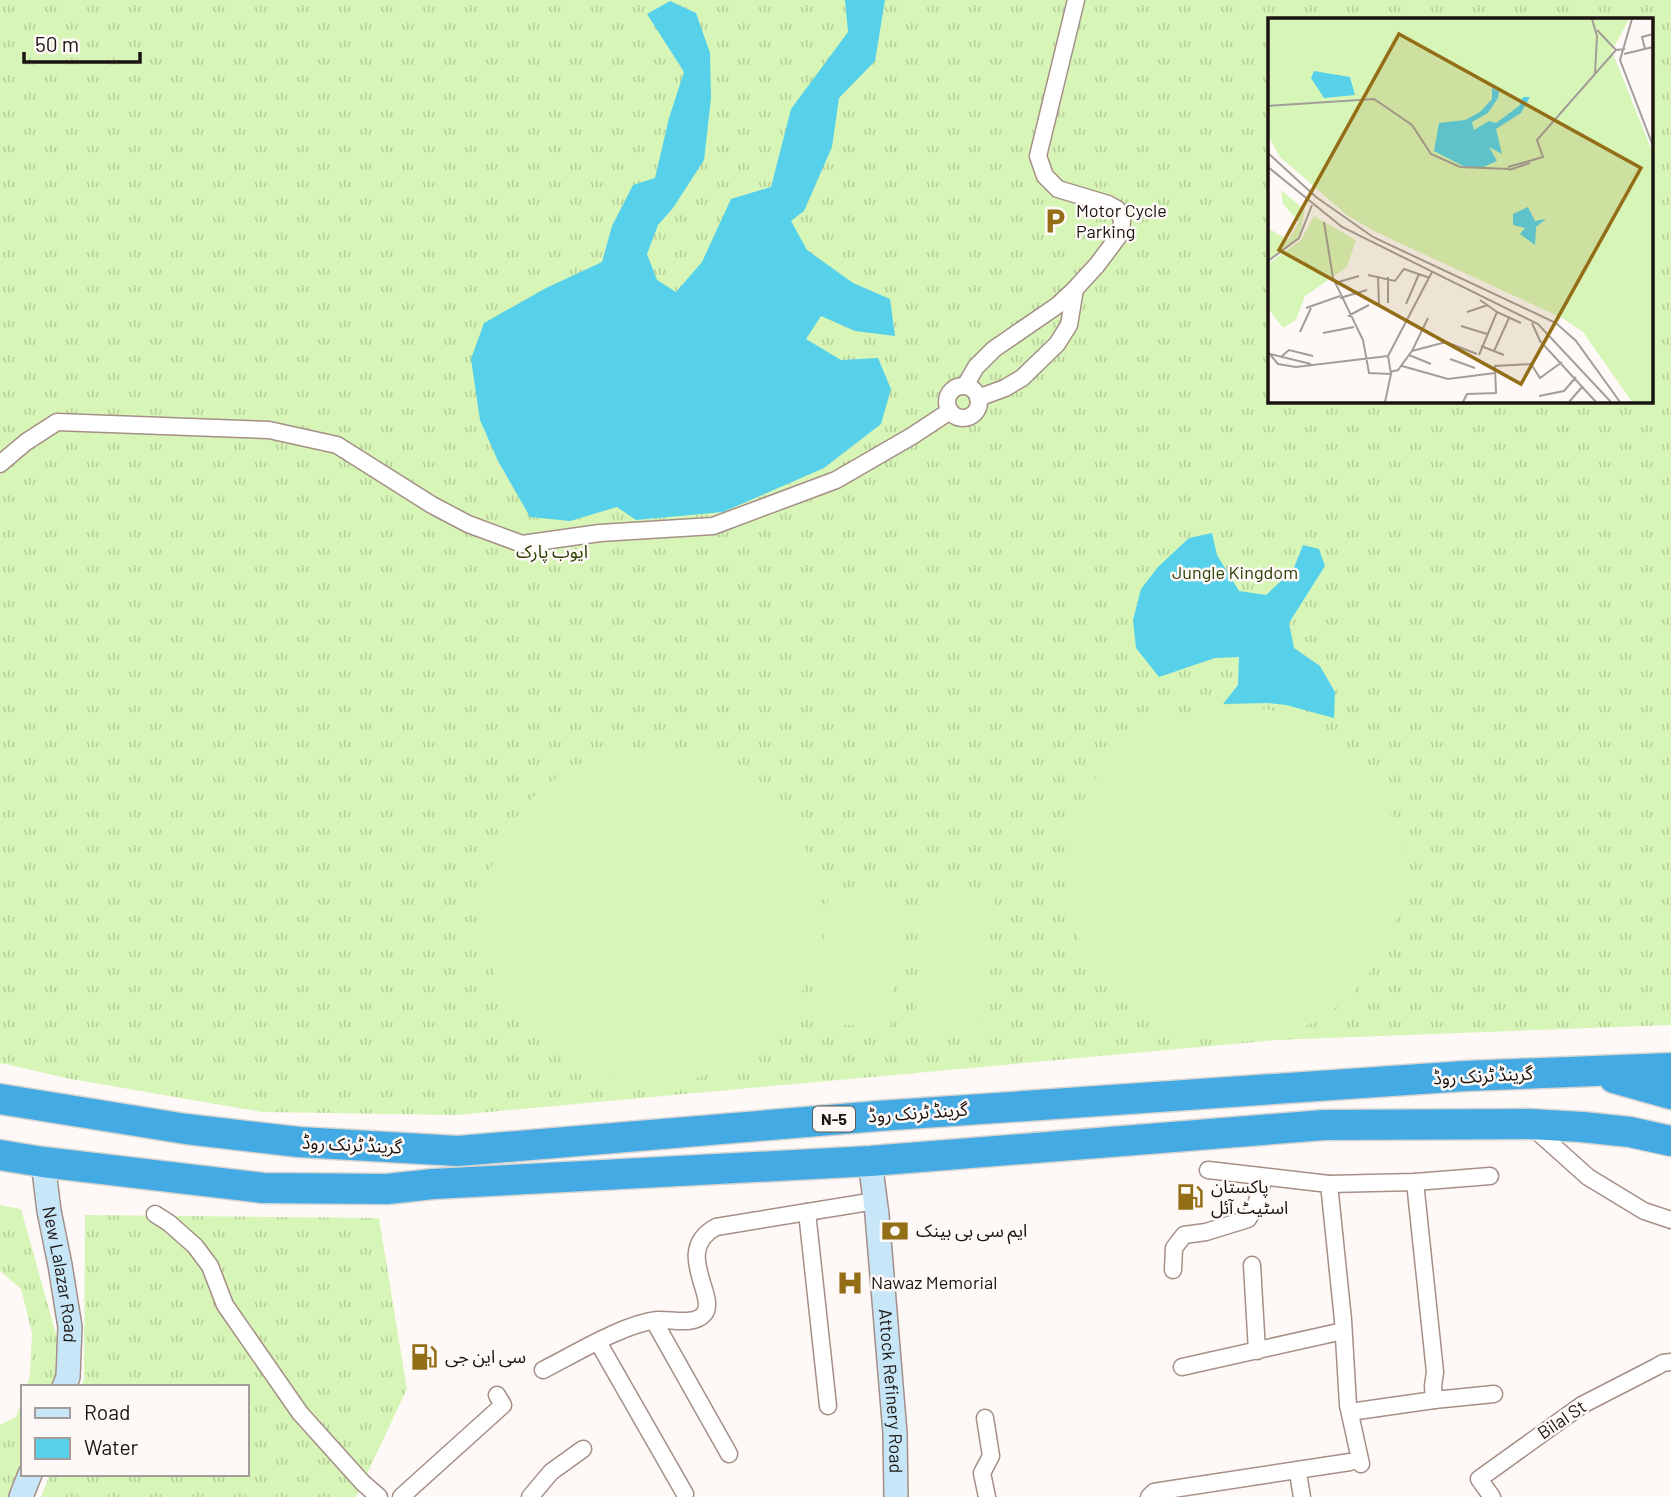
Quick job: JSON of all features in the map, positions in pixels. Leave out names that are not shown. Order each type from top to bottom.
[{"type":"highway","name":"گرینڈ ٹرنک روڈ","points":[[0,1099],[186,1129],[299,1142],[458,1151],[892,1115],[1465,1076],[1671,1068]]},
{"type":"highway","points":[[1591,1071],[1671,1094]]},
{"type":"highway","points":[[0,1155],[264,1188],[387,1189],[433,1184],[870,1161],[1324,1125],[1581,1126],[1630,1132],[1671,1141]]},
{"type":"street","points":[[965,386],[976,367],[994,349],[1058,305],[1075,289],[1105,254],[1123,227],[1121,214],[1113,206],[1058,189],[1045,176],[1038,156],[1076,0]]},
{"type":"street","points":[[978,398],[1023,378],[1057,344],[1069,326],[1075,289]]},
{"type":"street","points":[[965,386],[976,392],[978,398],[976,410],[972,415],[960,418],[950,411],[947,399],[953,389],[965,386]]},
{"type":"street","points":[[0,464],[26,442],[57,422],[269,430],[337,445],[422,500],[468,524],[522,544],[600,533],[713,526],[836,481],[950,411]]},
{"type":"street","points":[[1530,1124],[1588,1177],[1644,1211],[1671,1220]]},
{"type":"street","name":"Attock Refinery Road","points":[[870,1161],[895,1433],[896,1497]]},
{"type":"street","name":"New Lalazar Road","points":[[43,1162],[70,1327],[68,1377],[65,1385]]},
{"type":"street","points":[[1208,1170],[1329,1184],[1415,1182],[1490,1176]]},
{"type":"street","points":[[1173,1270],[1174,1248],[1184,1236],[1248,1219],[1255,1208],[1264,1177]]},
{"type":"street","points":[[1415,1182],[1435,1372],[1434,1400]]},
{"type":"street","points":[[1149,1497],[1153,1492],[1355,1463],[1329,1184]]},
{"type":"street","points":[[543,1370],[634,1325],[654,1321],[693,1321],[704,1316],[708,1308],[696,1259],[699,1243],[705,1233],[716,1227],[875,1201]]},
{"type":"street","points":[[807,1212],[828,1406]]},
{"type":"street","points":[[155,1214],[195,1246],[210,1266],[225,1305],[300,1413],[379,1497]]},
{"type":"street","points":[[1252,1265],[1256,1351]]},
{"type":"street","points":[[654,1321],[729,1454]]},
{"type":"street","points":[[1182,1367],[1343,1331]]},
{"type":"street","points":[[598,1342],[685,1494]]},
{"type":"street","name":"Bilal St","points":[[1492,1497],[1479,1479],[1582,1405],[1663,1363],[1671,1362]]},
{"type":"street","points":[[1350,1412],[1494,1394]]},
{"type":"street","points":[[401,1497],[503,1405],[498,1395]]},
{"type":"street","points":[[985,1418],[991,1456],[982,1473],[986,1497]]},
{"type":"street","points":[[530,1497],[551,1472],[583,1449]]},
{"type":"street","points":[[1298,1473],[1303,1497]]},
{"type":"street","points":[[21,1497],[29,1476]]},
{"type":"green space","name":"ایوب پارک","points":[[0,0],[1671,0],[1671,1025],[1277,1040],[456,1115],[262,1112],[71,1079],[0,1063]]},
{"type":"green space","points":[[1234,706],[1267,710],[1298,719],[1327,735],[1353,755],[1373,781],[1389,810],[1398,841],[1402,874],[1398,907],[1389,938],[1373,967],[1353,993],[1327,1013],[1298,1029],[1267,1038],[1234,1042],[1201,1038],[1170,1029],[1141,1013],[1115,993],[1095,967],[1079,938],[1070,907],[1066,874],[1070,841],[1079,810],[1095,781],[1115,755],[1141,735],[1170,719],[1201,710]]},
{"type":"green space","points":[[652,748],[685,752],[716,761],[745,777],[771,797],[791,823],[807,852],[816,883],[820,916],[816,949],[807,980],[791,1009],[771,1035],[745,1055],[716,1071],[685,1080],[652,1084],[619,1080],[588,1071],[559,1055],[533,1035],[513,1009],[497,980],[488,949],[484,916],[488,883],[497,852],[513,823],[533,797],[559,777],[588,761],[619,752]]},
{"type":"green space","points":[[829,886],[904,893],[890,1029],[815,1022]]},
{"type":"green space","points":[[928,892],[994,899],[979,1035],[914,1028]]},
{"type":"green space","points":[[0,1205],[21,1209],[68,1377],[65,1385],[27,1385],[30,1376],[32,1333],[21,1289],[0,1271]]},
{"type":"green space","points":[[85,1215],[379,1218],[407,1389],[356,1497],[41,1497],[49,1476],[248,1476],[248,1385],[82,1385],[84,1379]]},
{"type":"green space","points":[[21,1403],[21,1497],[0,1497],[0,1425],[16,1417]]},
{"type":"water","points":[[845,0],[885,0],[875,61],[839,98],[832,147],[804,211],[791,221],[807,250],[853,283],[890,299],[895,336],[855,331],[821,316],[806,339],[841,360],[878,358],[891,389],[881,424],[824,468],[723,512],[636,520],[617,507],[570,521],[530,517],[498,461],[480,420],[471,359],[484,323],[546,288],[602,262],[612,226],[633,185],[655,178],[669,118],[684,72],[647,14],[670,1],[696,13],[710,53],[711,98],[704,160],[673,208],[658,225],[647,254],[657,280],[676,292],[702,262],[731,199],[771,187],[791,109],[848,32]]},
{"type":"water","points":[[1212,533],[1217,555],[1239,591],[1266,595],[1293,570],[1303,545],[1319,549],[1325,566],[1289,623],[1294,648],[1320,666],[1335,692],[1334,718],[1286,705],[1223,704],[1238,685],[1239,657],[1215,658],[1159,677],[1136,648],[1133,620],[1141,589],[1158,567],[1189,538]]},
{"type":"place","name":"Motor Cycle Parking","points":[[1055,221]]},
{"type":"place","name":"پاکستان اسٹیٹ آئل","points":[[1190,1197]]},
{"type":"place","name":"ایم سی بی بینک","points":[[895,1231]]},
{"type":"place","name":"Nawaz Memorial","points":[[850,1283]]},
{"type":"place","name":"سی این جی","points":[[424,1357]]},
{"type":"park label","name":"Jungle Kingdom","points":[[1235,573]]}]
